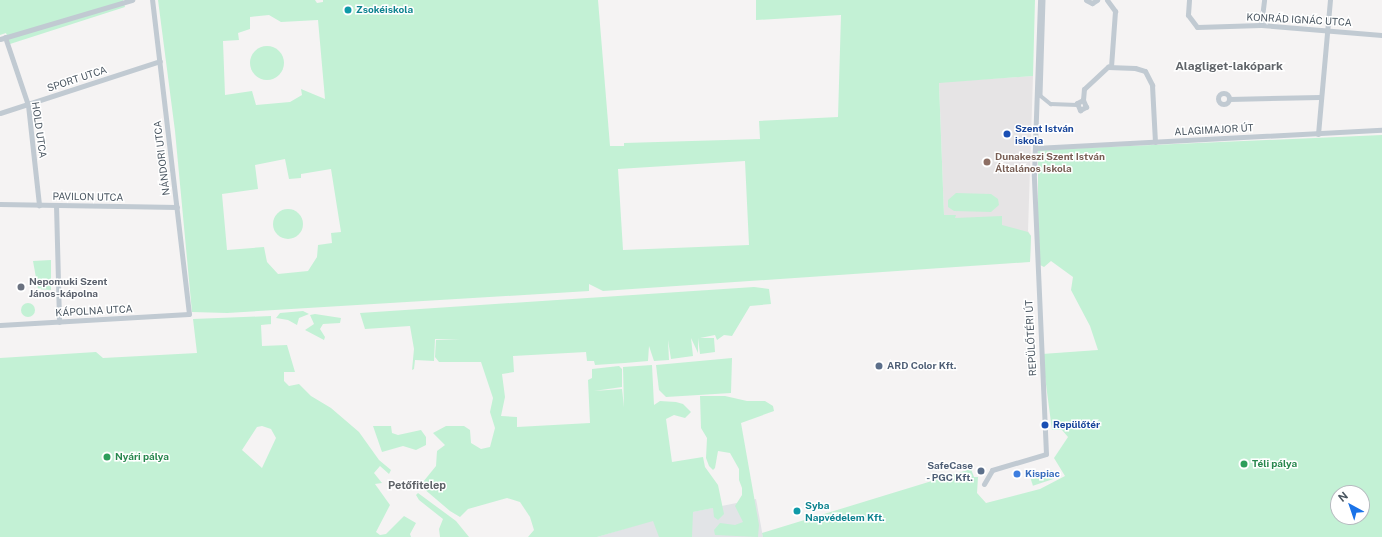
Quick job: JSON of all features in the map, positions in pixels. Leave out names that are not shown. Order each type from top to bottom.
[{"type":"street","points":[[2,38],[132,0]]},
{"type":"street","name":"NÁNDORI UTCA","points":[[152,0],[189,314]]},
{"type":"street","name":"REPÜLŐTÉRI ÚT","points":[[984,484],[992,470],[1046,454],[1034,226],[1035,134],[1040,0]]},
{"type":"street","points":[[1044,0],[1041,96],[1051,104],[1077,104],[1082,110],[1086,107],[1083,100],[1084,89],[1104,69],[1111,67],[1140,69],[1149,75],[1152,85],[1155,142]]},
{"type":"street","points":[[1086,0],[1092,3],[1097,0]]},
{"type":"street","points":[[1107,0],[1115,11],[1111,67]]},
{"type":"street","name":"KONRÁD IGNÁC UTCA","points":[[1189,0],[1188,15],[1197,27],[1261,25],[1382,35]]},
{"type":"street","points":[[1261,25],[1264,0]]},
{"type":"street","points":[[1318,134],[1320,97],[1330,0]]},
{"type":"street","name":"HOLD UTCA","points":[[2,38],[28,105],[40,205]]},
{"type":"street","name":"SPORT UTCA","points":[[0,113],[160,61]]},
{"type":"street","points":[[1229,99],[1320,97]]},
{"type":"street","name":"ALAGIMAJOR ÚT","points":[[1047,148],[1382,130]]},
{"type":"street","points":[[1035,134],[1038,141],[1047,148]]},
{"type":"street","points":[[1035,148],[1047,148]]},
{"type":"street","name":"PAVILON UTCA","points":[[0,204],[177,207]]},
{"type":"street","points":[[56,205],[59,322]]},
{"type":"street","name":"KÁPOLNA UTCA","points":[[0,325],[189,314]]},
{"type":"shaded area","name":"Dunakeszi Szent István Általános Iskola","points":[[1033,76],[1028,231],[1031,236],[1030,262],[944,215],[939,82]]},
{"type":"shaded area","points":[[756,499],[763,537],[597,537],[653,520]]},
{"type":"green space","points":[[0,0],[123,0],[125,7],[10,44],[6,33],[0,35]]},
{"type":"green space","points":[[158,0],[315,0],[317,3],[323,2],[323,0],[598,0],[610,146],[624,146],[624,143],[760,139],[759,121],[838,117],[841,15],[756,20],[756,0],[1035,0],[1033,76],[939,83],[944,215],[956,215],[955,218],[1002,216],[1002,225],[1028,232],[1031,236],[1030,262],[603,291],[589,284],[589,291],[227,313],[192,312],[175,131]],"holes":[[[269,15],[281,22],[318,20],[325,99],[301,89],[302,95],[290,102],[256,105],[252,91],[225,95],[223,41],[239,40],[238,33],[250,29],[250,17]],[[285,159],[289,179],[301,178],[301,174],[331,169],[341,232],[331,233],[332,243],[318,245],[317,257],[308,271],[278,274],[267,262],[264,247],[227,250],[222,194],[258,189],[255,165]],[[745,161],[749,245],[623,250],[618,169]]]},
{"type":"green space","points":[[264,46],[270,46],[274,47],[281,53],[284,63],[283,70],[277,77],[270,80],[264,80],[260,79],[253,73],[250,66],[250,60],[251,56],[257,49]]},
{"type":"green space","points":[[1382,135],[1382,537],[763,537],[762,533],[971,469],[974,477],[978,477],[977,493],[986,503],[1040,489],[1065,476],[1054,458],[1068,437],[1062,430],[1052,430],[1042,354],[1098,350],[1090,326],[1071,290],[1073,277],[1051,261],[1044,267],[1038,264],[1038,150]]},
{"type":"green space","points":[[956,193],[991,194],[998,199],[999,205],[991,212],[954,211],[948,207],[948,200]]},
{"type":"green space","points":[[288,209],[299,213],[303,224],[299,235],[288,239],[277,235],[273,224],[277,213]]},
{"type":"green space","points":[[51,260],[51,290],[38,289],[33,261]]},
{"type":"green space","points":[[754,287],[769,289],[771,304],[750,306],[732,336],[724,335],[717,340],[715,335],[700,338],[714,338],[715,352],[700,354],[698,338],[698,353],[691,338],[693,356],[671,359],[668,340],[669,360],[654,361],[649,346],[648,361],[625,363],[595,365],[594,361],[587,361],[586,352],[513,356],[514,372],[502,374],[505,397],[501,416],[517,417],[517,427],[590,423],[588,380],[592,378],[592,369],[619,366],[622,369],[622,387],[594,391],[622,389],[624,407],[623,367],[652,365],[654,405],[660,401],[676,402],[683,404],[691,412],[685,418],[674,415],[666,419],[672,462],[703,457],[705,467],[718,485],[724,514],[718,520],[714,517],[713,508],[693,512],[692,537],[659,537],[653,521],[597,537],[528,537],[534,530],[530,517],[520,502],[507,498],[468,509],[460,517],[450,511],[423,488],[423,482],[436,466],[437,451],[445,445],[433,433],[446,426],[464,426],[470,430],[471,443],[481,449],[490,447],[495,428],[490,412],[493,398],[481,362],[439,362],[435,357],[436,340],[460,340],[435,339],[434,361],[415,360],[414,369],[412,370],[414,349],[410,326],[365,329],[360,313]]},
{"type":"green space","points":[[25,303],[31,303],[35,307],[35,313],[31,317],[25,317],[21,313],[21,307]]},
{"type":"green space","points":[[303,311],[309,314],[299,318],[297,325],[288,320],[276,318],[280,313]]},
{"type":"green space","points":[[315,314],[341,318],[340,323],[323,324],[320,329],[325,337],[324,340],[305,330],[314,324],[310,315]]},
{"type":"green space","points":[[271,316],[271,324],[261,325],[262,346],[287,345],[295,372],[284,372],[284,381],[289,386],[299,384],[311,396],[331,408],[359,432],[379,460],[391,470],[389,474],[380,466],[374,473],[382,483],[375,484],[390,505],[376,532],[380,535],[386,534],[404,516],[416,523],[410,534],[411,537],[0,537],[0,358],[96,352],[103,358],[197,353],[193,319]],"holes":[[[262,426],[271,429],[276,438],[262,468],[242,450],[257,427]]]},
{"type":"green space","points":[[732,358],[731,393],[666,397],[659,390],[656,365]]},
{"type":"green space","points":[[700,396],[725,396],[747,401],[765,401],[773,406],[774,411],[741,423],[759,525],[758,537],[715,535],[714,530],[720,523],[735,525],[743,522],[735,506],[742,495],[742,488],[739,480],[739,469],[730,453],[718,451],[715,468],[713,470],[709,466],[706,458],[707,438],[701,428]]},
{"type":"green space","points":[[373,426],[391,426],[392,433],[398,435],[421,430],[426,437],[426,445],[416,450],[403,446],[382,452]]},
{"type":"green space","points":[[1052,470],[1055,479],[1033,486],[1030,477]]},
{"type":"green space","points":[[418,493],[456,521],[469,537],[440,537],[439,529],[443,519],[419,500],[416,495]]},
{"type":"place","name":"Zsokéiskola","points":[[348,10]]},
{"type":"place","name":"Szent István iskola","points":[[1007,134]]},
{"type":"place","name":"Dunakeszi Szent István Általános Iskola","points":[[987,162]]},
{"type":"place","name":"Nepomuki Szent János-kápolna","points":[[21,287]]},
{"type":"place","name":"ARD Color Kft.","points":[[879,366]]},
{"type":"place","name":"Repülőtér","points":[[1045,425]]},
{"type":"place","name":"Nyári pálya","points":[[107,457]]},
{"type":"place","name":"Téli pálya","points":[[1244,464]]},
{"type":"place","name":"SafeCase - PGC Kft.","points":[[981,471]]},
{"type":"place","name":"Kispiac","points":[[1017,474]]},
{"type":"place","name":"Syba Napvédelem Kft.","points":[[797,511]]},
{"type":"district","name":"Alagliget-lakópark","points":[[1229,67]]},
{"type":"district","name":"Petőfitelep","points":[[417,485]]}]
